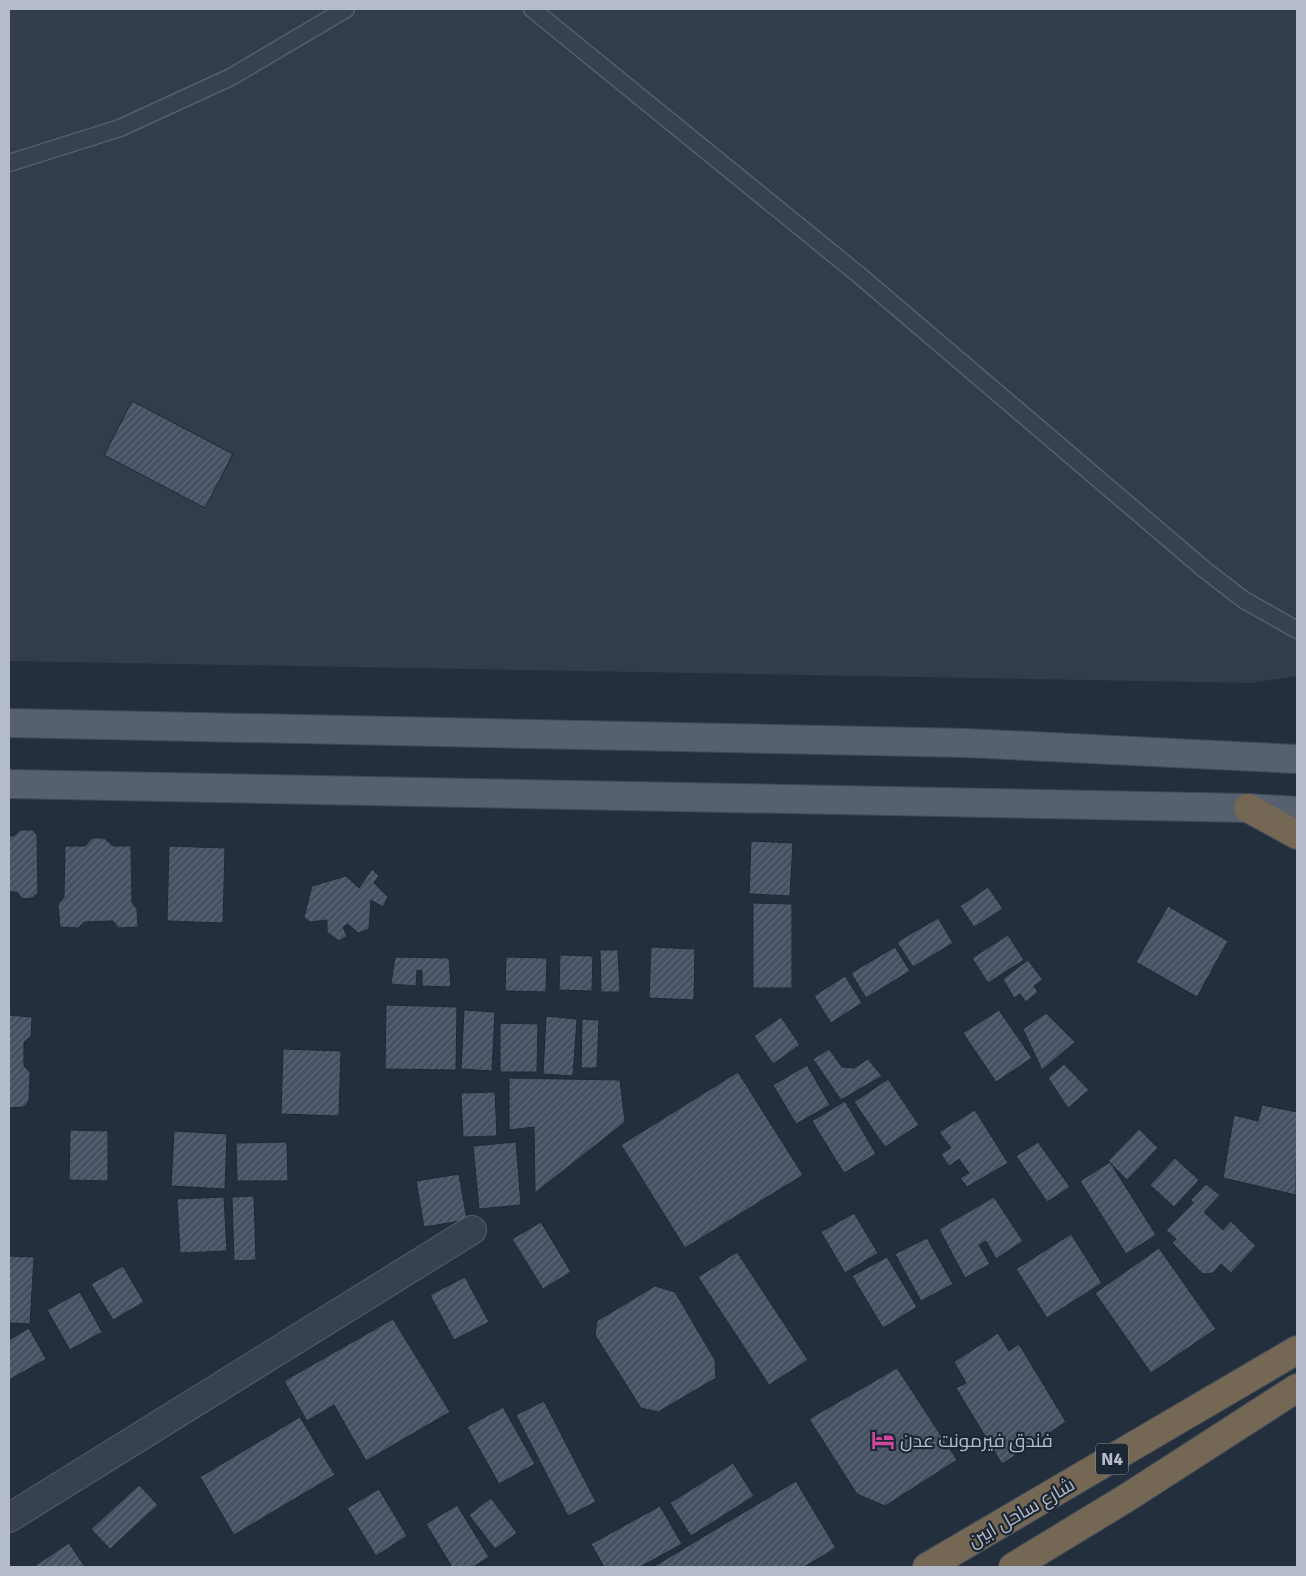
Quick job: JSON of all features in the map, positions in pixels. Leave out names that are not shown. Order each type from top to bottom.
[{"type":"highway","points":[[1248,808],[1297,835]]},
{"type":"highway","name":"شارع ساحل ابين","points":[[927,1567],[1297,1350]]},
{"type":"highway","name":"N4","points":[[1013,1567],[1128,1497],[1297,1388]]},
{"type":"main road","points":[[9,723],[967,743],[1297,759]]},
{"type":"main road","points":[[9,784],[1248,808],[1297,811]]},
{"type":"street","points":[[9,1518],[472,1230]]},
{"type":"lane","points":[[9,163],[120,128],[231,76],[346,9]]},
{"type":"lane","points":[[532,9],[859,275],[1205,570],[1244,600],[1297,630]]},
{"type":"shaded area","points":[[9,9],[1297,9],[1297,676],[1251,683],[9,661]]},
{"type":"building","points":[[132,401],[233,454],[205,508],[104,455]]},
{"type":"building","points":[[20,830],[33,830],[37,835],[38,893],[32,898],[22,899],[17,892],[9,892],[9,836],[14,836]]},
{"type":"building","points":[[92,838],[104,838],[113,846],[131,846],[132,903],[137,909],[138,927],[119,928],[113,921],[84,922],[78,928],[60,927],[58,904],[64,897],[65,846],[85,846]]},
{"type":"building","points":[[751,841],[793,843],[790,896],[749,894]]},
{"type":"building","points":[[169,846],[225,848],[223,923],[167,921]]},
{"type":"building","points":[[372,869],[379,876],[374,883],[388,897],[383,907],[371,900],[369,929],[358,933],[348,924],[343,927],[347,936],[339,941],[327,932],[327,920],[310,922],[304,917],[312,886],[346,876],[359,888]]},
{"type":"building","points":[[988,887],[1003,909],[974,927],[960,906]]},
{"type":"building","points":[[753,903],[792,904],[792,988],[753,988]]},
{"type":"building","points":[[1168,906],[1228,941],[1197,997],[1136,962]]},
{"type":"building","points":[[938,918],[953,943],[913,967],[897,942]]},
{"type":"building","points":[[1008,935],[1024,960],[988,983],[972,958]]},
{"type":"building","points":[[651,947],[695,949],[694,1000],[649,998]]},
{"type":"building","points":[[895,947],[910,971],[866,998],[851,973]]},
{"type":"building","points":[[600,950],[618,950],[620,992],[601,992]]},
{"type":"building","points":[[560,955],[593,956],[592,991],[559,990]]},
{"type":"building","points":[[395,957],[449,958],[451,987],[422,986],[422,971],[417,970],[416,986],[391,984]]},
{"type":"building","points":[[506,957],[547,958],[546,992],[505,991]]},
{"type":"building","points":[[1028,960],[1043,980],[1034,986],[1038,992],[1026,1002],[1020,994],[1014,998],[1003,979]]},
{"type":"building","points":[[845,976],[862,1003],[831,1023],[814,996]]},
{"type":"building","points":[[386,1005],[457,1007],[456,1070],[385,1069]]},
{"type":"building","points":[[464,1010],[495,1012],[492,1071],[461,1069]]},
{"type":"building","points":[[999,1010],[1032,1058],[996,1082],[963,1033]]},
{"type":"building","points":[[1046,1013],[1075,1042],[1042,1070],[1023,1029]]},
{"type":"building","points":[[9,1015],[32,1017],[31,1036],[24,1042],[24,1066],[30,1072],[29,1101],[24,1107],[9,1108]]},
{"type":"building","points":[[546,1016],[577,1019],[573,1076],[543,1074]]},
{"type":"building","points":[[781,1017],[800,1045],[773,1064],[754,1036]]},
{"type":"building","points":[[582,1019],[599,1020],[597,1068],[581,1068]]},
{"type":"building","points":[[500,1023],[538,1024],[537,1072],[500,1072]]},
{"type":"building","points":[[283,1049],[341,1051],[339,1116],[281,1114]]},
{"type":"building","points":[[829,1049],[842,1067],[854,1068],[868,1059],[882,1076],[841,1100],[813,1059]]},
{"type":"building","points":[[1064,1064],[1089,1090],[1068,1108],[1048,1078]]},
{"type":"building","points":[[807,1065],[830,1105],[796,1124],[773,1085]]},
{"type":"building","points":[[738,1072],[803,1175],[685,1248],[621,1145]]},
{"type":"building","points":[[509,1078],[620,1080],[625,1122],[535,1193],[534,1127],[509,1130]]},
{"type":"building","points":[[888,1079],[919,1125],[885,1147],[854,1102]]},
{"type":"building","points":[[495,1092],[497,1136],[463,1137],[461,1093]]},
{"type":"building","points":[[845,1101],[876,1154],[844,1173],[812,1121]]},
{"type":"building","points":[[1262,1105],[1297,1112],[1296,1195],[1223,1178],[1234,1115],[1258,1121]]},
{"type":"building","points":[[975,1110],[1008,1163],[967,1187],[960,1178],[969,1173],[959,1159],[949,1166],[941,1154],[951,1148],[939,1132]]},
{"type":"building","points":[[1139,1129],[1158,1148],[1127,1180],[1108,1161]]},
{"type":"building","points":[[70,1130],[108,1131],[108,1181],[69,1180]]},
{"type":"building","points":[[174,1131],[227,1134],[225,1189],[171,1186]]},
{"type":"building","points":[[287,1142],[288,1181],[237,1181],[236,1143]]},
{"type":"building","points":[[516,1142],[521,1205],[479,1209],[473,1146]]},
{"type":"building","points":[[1038,1142],[1070,1187],[1047,1202],[1016,1156]]},
{"type":"building","points":[[1175,1158],[1199,1180],[1174,1207],[1150,1185]]},
{"type":"building","points":[[1110,1162],[1156,1235],[1126,1254],[1080,1181]]},
{"type":"building","points":[[459,1174],[467,1220],[424,1227],[416,1181]]},
{"type":"building","points":[[1206,1184],[1220,1195],[1204,1212],[1223,1230],[1231,1221],[1256,1246],[1231,1273],[1221,1264],[1213,1273],[1203,1274],[1172,1243],[1176,1239],[1166,1230],[1193,1203],[1191,1200]]},
{"type":"building","points":[[254,1196],[256,1260],[234,1261],[232,1197]]},
{"type":"building","points":[[224,1197],[227,1251],[180,1253],[177,1199]]},
{"type":"building","points":[[994,1197],[1023,1241],[996,1259],[986,1241],[979,1245],[990,1264],[965,1278],[939,1229]]},
{"type":"building","points":[[854,1213],[878,1253],[845,1273],[821,1232]]},
{"type":"building","points":[[541,1222],[571,1272],[543,1289],[512,1239]]},
{"type":"building","points":[[1071,1234],[1102,1283],[1047,1318],[1016,1269]]},
{"type":"building","points":[[927,1238],[953,1284],[921,1301],[895,1254]]},
{"type":"building","points":[[1159,1248],[1216,1329],[1151,1373],[1095,1293]]},
{"type":"building","points":[[737,1252],[808,1360],[769,1385],[698,1277]]},
{"type":"building","points":[[9,1256],[34,1257],[30,1324],[9,1323]]},
{"type":"building","points":[[887,1257],[917,1307],[883,1328],[852,1276]]},
{"type":"building","points":[[123,1266],[144,1302],[113,1320],[91,1284]]},
{"type":"building","points":[[465,1277],[489,1322],[454,1340],[430,1295]]},
{"type":"building","points":[[655,1286],[675,1292],[715,1360],[716,1378],[658,1412],[641,1408],[595,1335],[597,1321]]},
{"type":"building","points":[[80,1292],[102,1332],[70,1350],[47,1310]]},
{"type":"building","points":[[393,1319],[450,1412],[366,1461],[334,1405],[307,1421],[284,1381]]},
{"type":"building","points":[[29,1328],[46,1359],[9,1380],[9,1340]]},
{"type":"building","points":[[998,1333],[1009,1351],[1019,1344],[1066,1422],[1002,1464],[956,1388],[966,1383],[954,1362]]},
{"type":"building","points":[[897,1368],[957,1460],[885,1506],[857,1494],[809,1419]]},
{"type":"building","points":[[544,1401],[596,1502],[568,1516],[516,1415]]},
{"type":"building","points":[[503,1407],[535,1464],[499,1484],[467,1427]]},
{"type":"building","points":[[300,1417],[335,1475],[234,1535],[200,1477]]},
{"type":"building","points":[[733,1463],[754,1496],[691,1536],[670,1503]]},
{"type":"building","points":[[796,1481],[836,1548],[804,1567],[653,1567]]},
{"type":"building","points":[[139,1485],[158,1505],[110,1549],[91,1529]]},
{"type":"building","points":[[379,1489],[407,1536],[376,1556],[347,1508]]},
{"type":"building","points":[[491,1498],[517,1533],[495,1549],[469,1515]]},
{"type":"building","points":[[457,1505],[489,1557],[473,1567],[452,1567],[426,1524]]},
{"type":"building","points":[[660,1506],[682,1544],[640,1567],[604,1567],[591,1544]]},
{"type":"building","points":[[69,1543],[85,1567],[33,1567]]},
{"type":"place","name":"فندق فيرمونت عدن","points":[[883,1440]]}]
